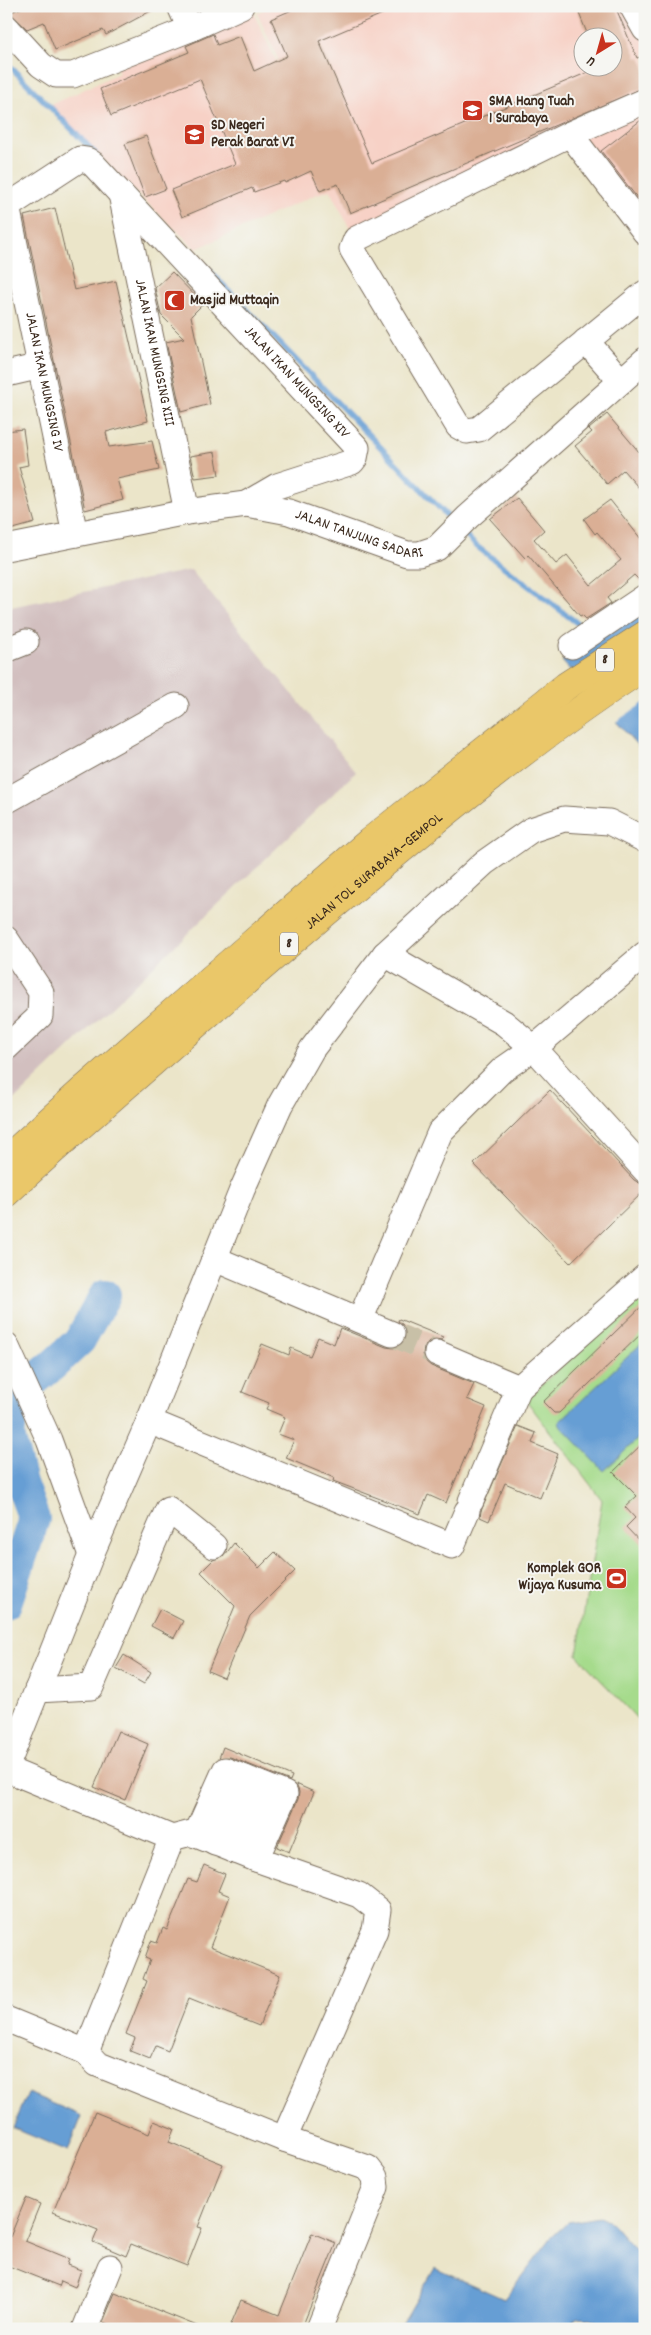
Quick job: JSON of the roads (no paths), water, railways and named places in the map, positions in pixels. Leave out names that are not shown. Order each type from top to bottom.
[{"type":"highway","name":"JALAN TOL SURABAYA–GEMPOL","points":[[6,1160],[369,842],[566,686],[645,635]]},
{"type":"highway","name":"JALAN TOL SURABAYA–GEMPOL","points":[[6,1193],[93,1113],[380,866],[583,707],[645,666]]},
{"type":"street","points":[[180,6],[190,29]]},
{"type":"street","points":[[6,27],[41,65],[56,75],[73,75],[190,29],[240,6]]},
{"type":"street","points":[[632,6],[645,29]]},
{"type":"street","points":[[645,101],[570,134],[356,239],[352,249],[458,426],[467,431],[479,429],[645,293]]},
{"type":"street","points":[[570,134],[645,232]]},
{"type":"street","name":"JALAN IKAN MUNGSING XIV","points":[[7,204],[80,160],[87,160],[93,164],[356,448],[356,458],[352,462],[277,486],[246,504]]},
{"type":"street","name":"JALAN IKAN MUNGSING XIII","points":[[121,194],[188,512]]},
{"type":"street","name":"JALAN IKAN MUNGSING IV","points":[[7,204],[10,246],[42,366],[75,534]]},
{"type":"street","points":[[586,341],[622,381]]},
{"type":"street","name":"JALAN TANJUNG SADARI","points":[[6,548],[188,512],[246,504],[289,512],[407,554],[419,554],[437,548],[468,517],[645,360]]},
{"type":"street","points":[[6,374],[42,366]]},
{"type":"street","points":[[581,640],[645,596]]},
{"type":"street","points":[[6,801],[176,706]]},
{"type":"street","points":[[284,2139],[375,1930],[378,1910],[359,1895],[226,1847],[191,1832],[172,1838],[6,1768],[91,1555],[150,1420],[280,1105],[312,1049],[386,954],[484,863],[531,830],[564,819],[608,822],[645,840]]},
{"type":"street","points":[[6,939],[41,992],[40,1016],[6,1048]]},
{"type":"street","points":[[386,954],[504,1022],[534,1048],[645,1170]]},
{"type":"street","points":[[360,1320],[440,1132],[502,1070],[534,1048],[645,954]]},
{"type":"street","points":[[215,1259],[392,1334]]},
{"type":"street","points":[[150,1420],[452,1546],[518,1388],[645,1277]]},
{"type":"street","points":[[6,1345],[49,1440],[91,1555]]},
{"type":"street","points":[[437,1353],[518,1388]]},
{"type":"street","points":[[37,1690],[91,1687],[168,1509],[214,1546]]},
{"type":"street","points":[[225,1770],[254,1782],[226,1847],[225,1770]]},
{"type":"street","points":[[86,2052],[172,1838]]},
{"type":"street","points":[[6,2020],[86,2052],[97,2064],[284,2139],[368,2168],[375,2177],[376,2187],[319,2329]]},
{"type":"street","points":[[85,2329],[110,2267]]},
{"type":"water","points":[[645,600],[645,754],[562,661]]},
{"type":"water","points":[[645,1340],[645,1432],[604,1471],[558,1423]]},
{"type":"water","points":[[28,2093],[82,2116],[68,2151],[13,2128]]},
{"type":"water","points":[[599,2217],[612,2223],[645,2260],[645,2329],[613,2329],[582,2317],[576,2318],[570,2329],[399,2329],[435,2268],[504,2299],[551,2238],[568,2222]]},
{"type":"waterway","points":[[6,62],[95,153]]},
{"type":"waterway","points":[[203,264],[454,523]]},
{"type":"waterway","points":[[462,531],[475,545],[577,623],[584,632]]},
{"type":"waterway","points":[[6,1603],[34,1519],[21,1483],[9,1436],[13,1404],[32,1382],[80,1340],[105,1295]]},
{"type":"tunnel","points":[[392,1334],[437,1353]]},
{"type":"place","name":"SMA Hang Tuah 1 Surabaya","points":[[473,111]]},
{"type":"place","name":"SD Negeri Perak Barat VI","points":[[195,135]]},
{"type":"place","name":"Masjid Muttaqin","points":[[174,301]]},
{"type":"place","name":"Komplek GOR Wijaya Kusuma","points":[[617,1578]]}]
